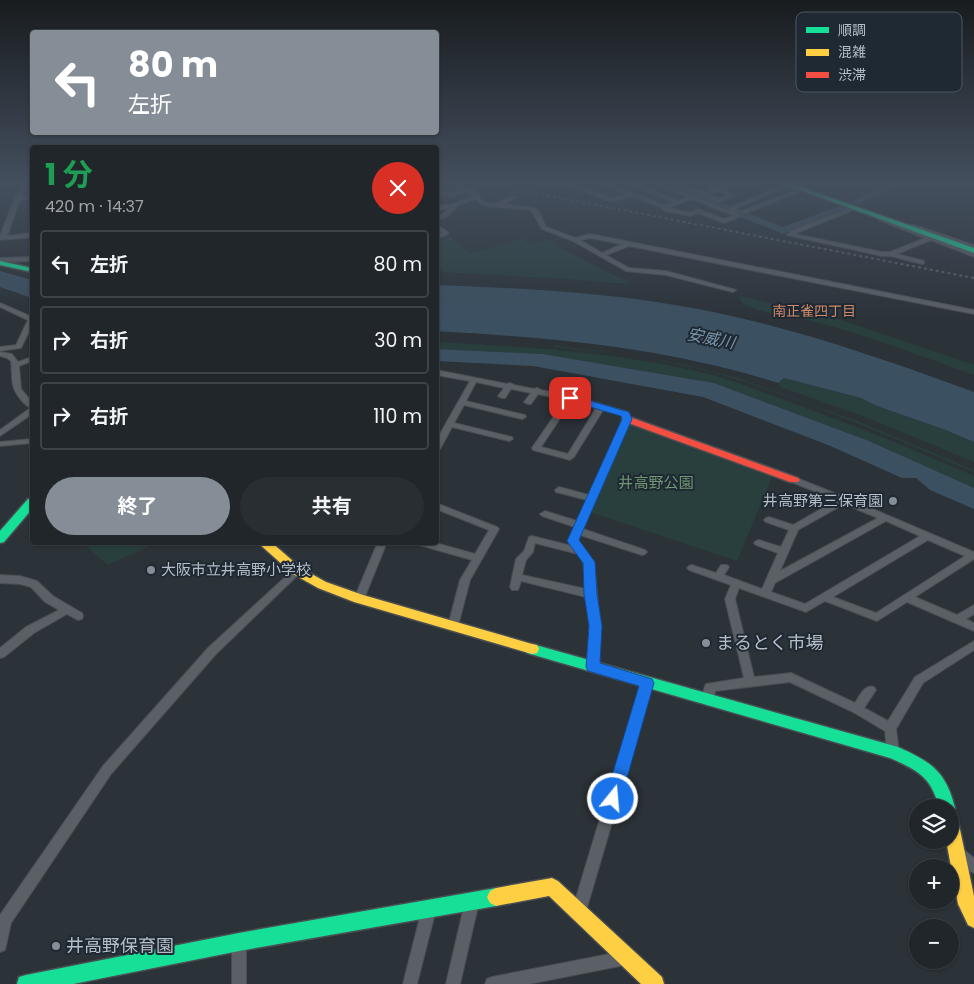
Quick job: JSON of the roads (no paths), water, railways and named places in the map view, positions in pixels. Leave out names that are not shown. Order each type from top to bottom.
[{"type":"street","points":[[439,236],[446,233],[442,230]]},
{"type":"street","points":[[549,230],[575,240],[628,270],[670,274],[733,290]]},
{"type":"street","points":[[798,230],[790,235],[882,254],[891,254],[922,262]]},
{"type":"street","points":[[908,230],[974,255]]},
{"type":"street","points":[[918,230],[974,249]]},
{"type":"street","points":[[2,238],[30,235]]},
{"type":"street","points":[[575,240],[590,236],[974,312]]},
{"type":"street","points":[[891,254],[929,239]]},
{"type":"street","points":[[602,255],[629,244]]},
{"type":"street","points":[[0,261],[30,259]]},
{"type":"street","points":[[0,261],[30,269]]},
{"type":"street","points":[[0,305],[30,318]]},
{"type":"street","points":[[0,349],[19,346],[30,323]]},
{"type":"street","points":[[0,354],[10,356],[14,360],[15,386],[18,392],[30,404]]},
{"type":"street","points":[[15,365],[30,360]]},
{"type":"street","points":[[439,374],[537,390],[625,414],[627,419],[794,480],[973,556]]},
{"type":"street","points":[[439,444],[474,380]]},
{"type":"street","points":[[502,396],[510,385]]},
{"type":"street","points":[[528,402],[537,390]]},
{"type":"street","points":[[570,398],[536,448],[570,456],[600,406]]},
{"type":"street","points":[[462,402],[522,417]]},
{"type":"street","points":[[0,434],[30,412]]},
{"type":"street","points":[[593,667],[595,626],[589,562],[573,541],[627,419]]},
{"type":"street","points":[[450,424],[509,439]]},
{"type":"street","points":[[0,444],[30,442]]},
{"type":"street","points":[[560,490],[592,499]]},
{"type":"street","points":[[765,594],[794,528],[844,500]]},
{"type":"street","points":[[0,539],[30,504]]},
{"type":"street","points":[[439,507],[494,529],[465,580],[453,626]]},
{"type":"street","points":[[545,514],[642,552]]},
{"type":"street","points":[[770,581],[885,518]]},
{"type":"street","points":[[769,520],[794,528]]},
{"type":"street","points":[[692,568],[806,608],[927,536]]},
{"type":"street","points":[[582,552],[532,539],[528,552],[521,559],[516,582],[591,594]]},
{"type":"street","points":[[759,543],[784,551]]},
{"type":"street","points":[[267,545],[297,571],[322,585],[359,598],[708,701],[892,752],[923,766],[936,777],[944,791],[945,799]]},
{"type":"street","points":[[359,598],[382,545]]},
{"type":"street","points":[[430,545],[476,558]]},
{"type":"street","points":[[824,597],[877,617],[973,556]]},
{"type":"street","points":[[718,577],[724,567]]},
{"type":"street","points":[[0,945],[5,920],[107,770],[212,651],[297,571]]},
{"type":"street","points":[[0,579],[20,580],[34,584],[49,599],[78,616]]},
{"type":"street","points":[[736,584],[730,599],[750,682]]},
{"type":"street","points":[[907,598],[974,627]]},
{"type":"street","points":[[958,620],[974,609]]},
{"type":"street","points":[[0,654],[30,630],[67,610]]},
{"type":"street","points":[[892,752],[890,728],[919,680],[974,645]]},
{"type":"street","points":[[708,701],[710,687],[791,677],[858,709],[890,728]]},
{"type":"street","points":[[579,911],[647,683]]},
{"type":"street","points":[[858,709],[870,690]]},
{"type":"street","points":[[956,849],[967,904],[974,919]]},
{"type":"street","points":[[957,853],[974,867]]},
{"type":"street","points":[[26,984],[239,942],[552,887],[655,984]]},
{"type":"street","points":[[453,984],[472,902]]},
{"type":"street","points":[[410,984],[429,909]]},
{"type":"street","points":[[239,942],[239,984]]},
{"type":"street","points":[[492,984],[626,958]]},
{"type":"water","points":[[0,271],[30,279],[30,297],[0,287]]},
{"type":"water","name":"安威川","points":[[439,285],[559,291],[651,301],[719,313],[793,331],[902,366],[974,392],[974,442],[877,406],[861,398],[784,378],[778,383],[693,361],[651,353],[609,346],[524,337],[439,331]]},
{"type":"water","points":[[439,349],[543,354],[714,383],[869,441],[974,488],[974,509],[930,490],[916,478],[902,478],[828,445],[703,397],[533,366],[439,361]]},
{"type":"waterway","points":[[780,230],[786,230]]},
{"type":"railway","points":[[725,230],[974,278]]},
{"type":"place","name":"井高野第三保育園","points":[[893,501]]},
{"type":"place","name":"大阪市立井高野小学校","points":[[151,570]]},
{"type":"place","name":"まるとく市場","points":[[706,643]]},
{"type":"place","name":"井高野保育園","points":[[56,946]]},
{"type":"district","name":"南正雀四丁目","points":[[814,311]]},
{"type":"park label","name":"井高野公園","points":[[656,483]]}]
